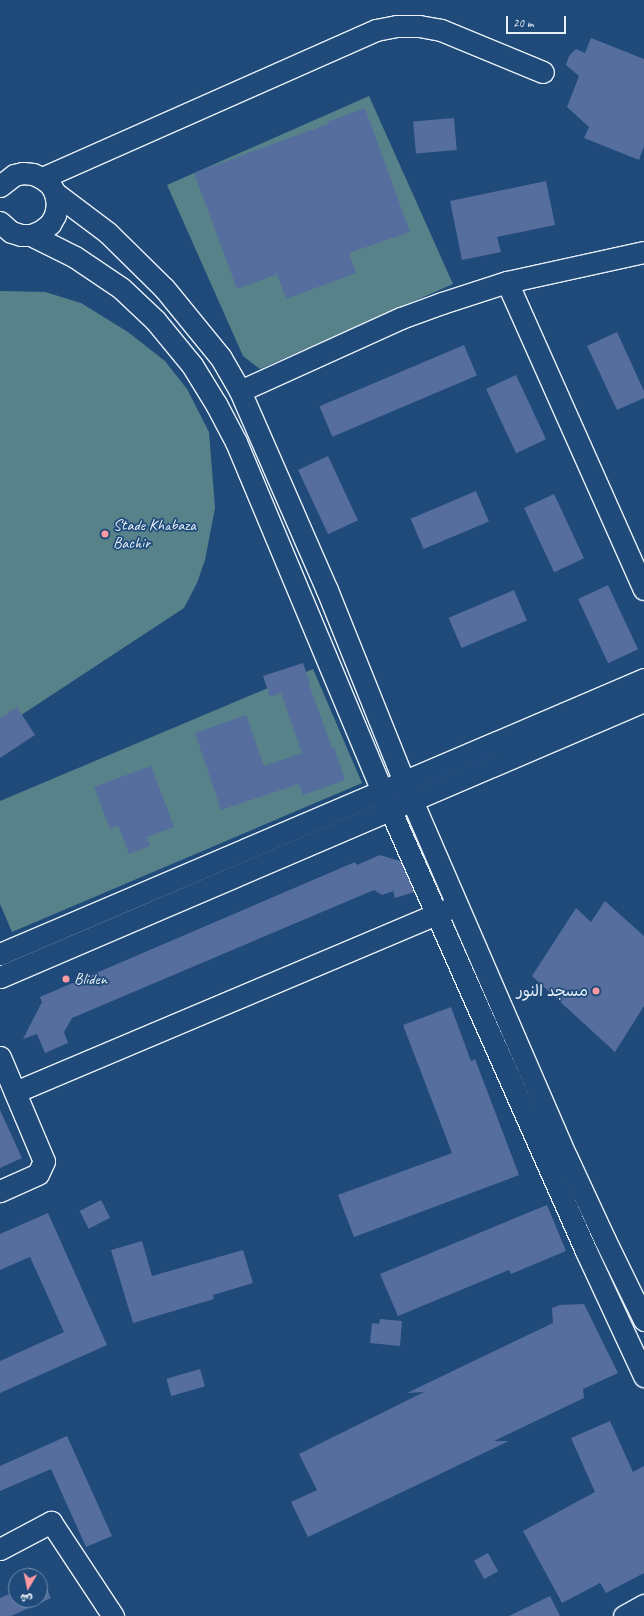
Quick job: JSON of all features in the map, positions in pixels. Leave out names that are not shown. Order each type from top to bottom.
[{"type":"street","points":[[0,186],[7,179],[40,181],[376,30],[398,26],[412,26],[441,30],[543,72]]},
{"type":"street","points":[[0,164],[40,181],[108,233],[164,288],[221,358],[240,391],[327,590],[412,802],[566,1156],[644,1320]]},
{"type":"street","points":[[11,230],[42,231],[52,219],[57,204],[40,181]]},
{"type":"street","points":[[11,230],[75,258],[121,288],[155,320],[192,365],[216,404],[239,449],[382,791],[548,1164],[642,1369]]},
{"type":"street","points":[[240,391],[400,318],[507,282],[644,252]]},
{"type":"street","points":[[507,282],[644,589]]},
{"type":"street","points":[[0,954],[644,679]]},
{"type":"street","points":[[0,977],[412,802],[644,701]]},
{"type":"street","points":[[15,1092],[457,905]]},
{"type":"street","points":[[0,1057],[44,1157],[44,1166],[34,1176],[0,1191]]},
{"type":"street","points":[[548,1164],[566,1156]]},
{"type":"street","points":[[0,1549],[50,1522],[113,1616]]},
{"type":"street","points":[[624,1616],[644,1605]]},
{"type":"green space","points":[[369,96],[453,284],[260,369],[243,356],[167,185]]},
{"type":"green space","name":"Stade Khabaza Bachir","points":[[0,291],[45,292],[81,303],[128,332],[165,361],[187,389],[209,432],[215,508],[205,560],[197,583],[184,608],[0,729]]},
{"type":"green space","points":[[313,669],[362,783],[12,932],[0,904],[0,801]]},
{"type":"building","points":[[591,38],[644,59],[644,146],[639,160],[584,138],[589,127],[567,107],[579,76],[566,65],[569,56],[576,49],[585,53]]},
{"type":"building","points":[[365,108],[410,232],[349,253],[356,273],[286,299],[277,274],[237,289],[194,173],[328,124],[327,122]]},
{"type":"building","points":[[454,118],[457,150],[416,153],[413,122]]},
{"type":"building","points":[[546,181],[555,225],[497,237],[501,252],[462,260],[450,201]]},
{"type":"building","points":[[617,332],[644,391],[644,398],[617,410],[587,346]]},
{"type":"building","points":[[464,345],[477,375],[332,437],[319,406]]},
{"type":"building","points":[[516,375],[546,439],[516,453],[486,389]]},
{"type":"building","points":[[328,456],[358,520],[328,534],[298,470]]},
{"type":"building","points":[[476,491],[489,521],[424,549],[411,519]]},
{"type":"building","points":[[554,494],[584,558],[554,572],[524,508]]},
{"type":"building","points":[[608,585],[638,649],[608,663],[578,599]]},
{"type":"building","points":[[514,590],[527,620],[462,648],[449,618]]},
{"type":"building","points":[[303,663],[310,683],[309,684],[332,748],[334,747],[345,780],[303,795],[299,784],[221,810],[195,733],[246,715],[264,766],[302,753],[281,693],[270,697],[263,676]]},
{"type":"building","points":[[17,707],[35,735],[0,758],[0,718]]},
{"type":"building","points":[[151,766],[174,827],[147,837],[150,846],[129,854],[118,825],[110,829],[94,787]]},
{"type":"building","points":[[380,855],[400,861],[414,892],[395,898],[393,891],[382,895],[374,890],[72,1018],[64,1032],[68,1043],[45,1053],[37,1034],[23,1039],[42,1002],[40,997],[355,862],[357,865]]},
{"type":"building","name":"مسجد النور","points":[[605,901],[644,936],[644,1006],[615,1052],[532,976],[576,908],[591,922]]},
{"type":"building","points":[[451,1007],[471,1061],[475,1059],[519,1175],[354,1237],[338,1195],[452,1153],[403,1025]]},
{"type":"building","points":[[0,1110],[22,1158],[0,1168]]},
{"type":"building","points":[[101,1200],[110,1218],[89,1229],[80,1211]]},
{"type":"building","points":[[547,1205],[566,1251],[511,1274],[509,1270],[398,1316],[380,1274]]},
{"type":"building","points":[[48,1213],[107,1345],[0,1393],[0,1361],[64,1332],[30,1257],[0,1270],[0,1234]]},
{"type":"building","points":[[142,1241],[152,1276],[243,1250],[253,1283],[213,1295],[214,1299],[133,1323],[111,1250]]},
{"type":"building","points":[[584,1304],[618,1373],[583,1389],[584,1398],[494,1441],[509,1441],[308,1537],[291,1502],[317,1490],[299,1454],[424,1392],[407,1393],[553,1323],[552,1308],[560,1305]]},
{"type":"building","points":[[380,1319],[402,1321],[400,1346],[370,1343],[372,1323],[379,1324]]},
{"type":"building","points":[[200,1369],[205,1386],[171,1396],[166,1379]]},
{"type":"building","points":[[610,1421],[633,1472],[644,1466],[644,1573],[606,1593],[600,1583],[562,1603],[523,1531],[595,1492],[571,1438]]},
{"type":"building","points":[[67,1436],[112,1536],[86,1547],[51,1469],[0,1491],[0,1466]]},
{"type":"building","points":[[488,1553],[498,1571],[484,1579],[474,1561]]},
{"type":"building","points":[[48,1592],[51,1598],[48,1599]]},
{"type":"building","points":[[8,1594],[8,1608],[29,1608],[11,1616],[0,1616],[0,1598]]},
{"type":"building","points":[[550,1596],[560,1616],[509,1616]]},
{"type":"place","name":"Stade Khabaza Bachir","points":[[105,534]]},
{"type":"place","name":"Bliden","points":[[66,979]]},
{"type":"place","name":"مسجد النور","points":[[596,991]]}]
